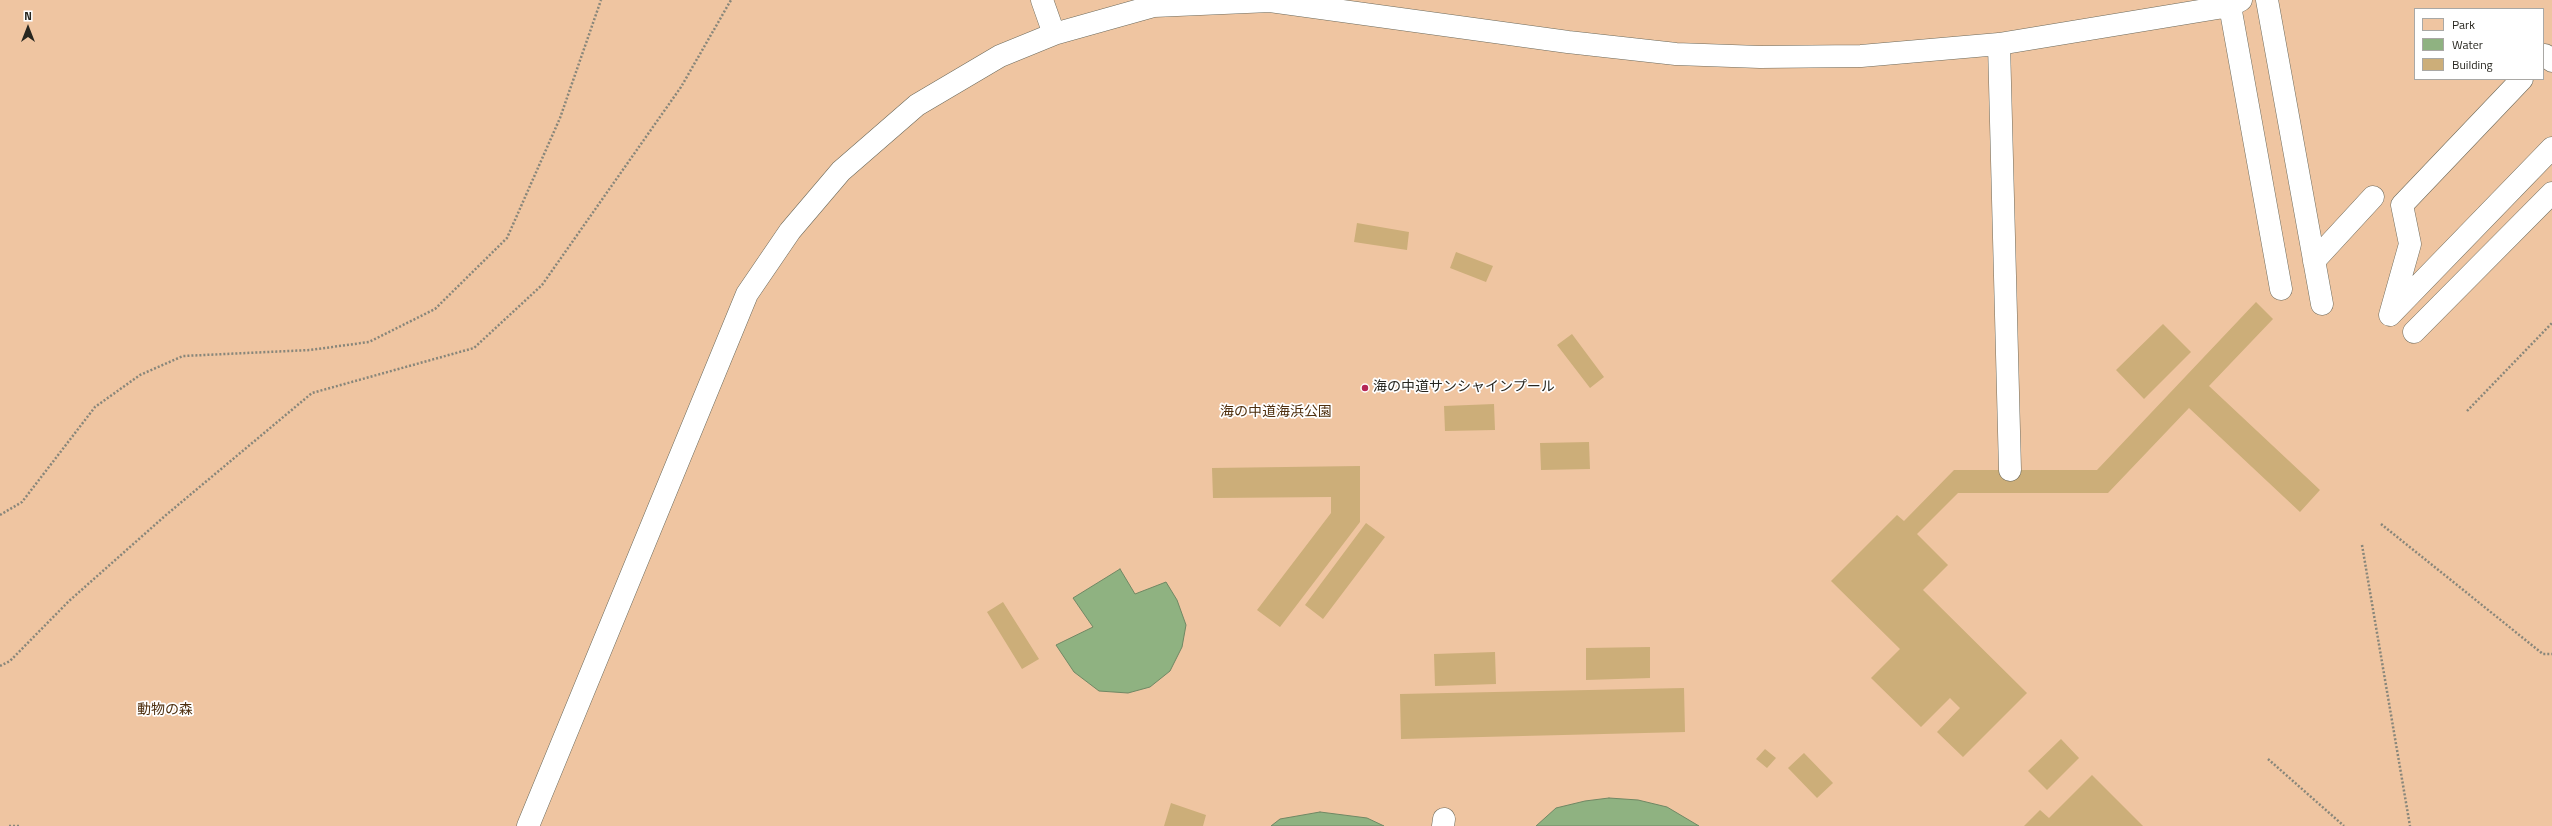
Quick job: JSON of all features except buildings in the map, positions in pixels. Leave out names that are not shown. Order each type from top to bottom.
[{"type":"lane","points":[[1042,0],[1054,34]]},
{"type":"lane","points":[[2267,0],[2322,304]]},
{"type":"lane","points":[[528,826],[747,294],[790,231],[841,172],[917,105],[1000,56],[1054,34],[1154,6],[1270,1],[1568,42],[1676,54],[1760,57],[1861,56],[2000,44],[2235,3],[2281,289]]},
{"type":"lane","points":[[2000,44],[2010,470]]},
{"type":"lane","points":[[2544,56],[2545,55],[2552,61]]},
{"type":"lane","points":[[2521,80],[2402,205],[2410,244],[2390,315],[2552,148]]},
{"type":"lane","points":[[2414,332],[2552,193]]},
{"type":"lane","points":[[2314,261],[2373,197]]},
{"type":"path","points":[[0,515],[22,502],[95,407],[140,375],[183,356],[310,350],[369,342],[435,309],[507,238],[560,118],[601,0]]},
{"type":"path","points":[[0,666],[10,661],[69,601],[166,515],[312,393],[474,348],[542,285],[681,87],[731,0]]},
{"type":"path","points":[[2467,411],[2552,323]]},
{"type":"path","points":[[2381,524],[2542,654],[2552,654]]},
{"type":"path","points":[[2362,545],[2410,826]]},
{"type":"path","points":[[2268,759],[2344,826]]},
{"type":"path","points":[[9,826],[20,826]]},
{"type":"green space","name":"海の中道海浜公園","points":[[0,0],[2552,0],[2552,826],[0,826]]},
{"type":"water","points":[[1120,569],[1135,594],[1166,582],[1177,600],[1186,625],[1182,647],[1170,671],[1150,687],[1128,693],[1099,691],[1074,672],[1056,645],[1093,627],[1073,598]]},
{"type":"water","points":[[1609,798],[1638,800],[1667,807],[1699,826],[1536,826],[1556,808],[1585,801]]},
{"type":"water","points":[[1320,812],[1367,818],[1384,826],[1271,826],[1280,819]]},
{"type":"place","name":"海の中道サンシャインプール","points":[[1365,388]]},
{"type":"park label","name":"動物の森","points":[[165,711]]}]
